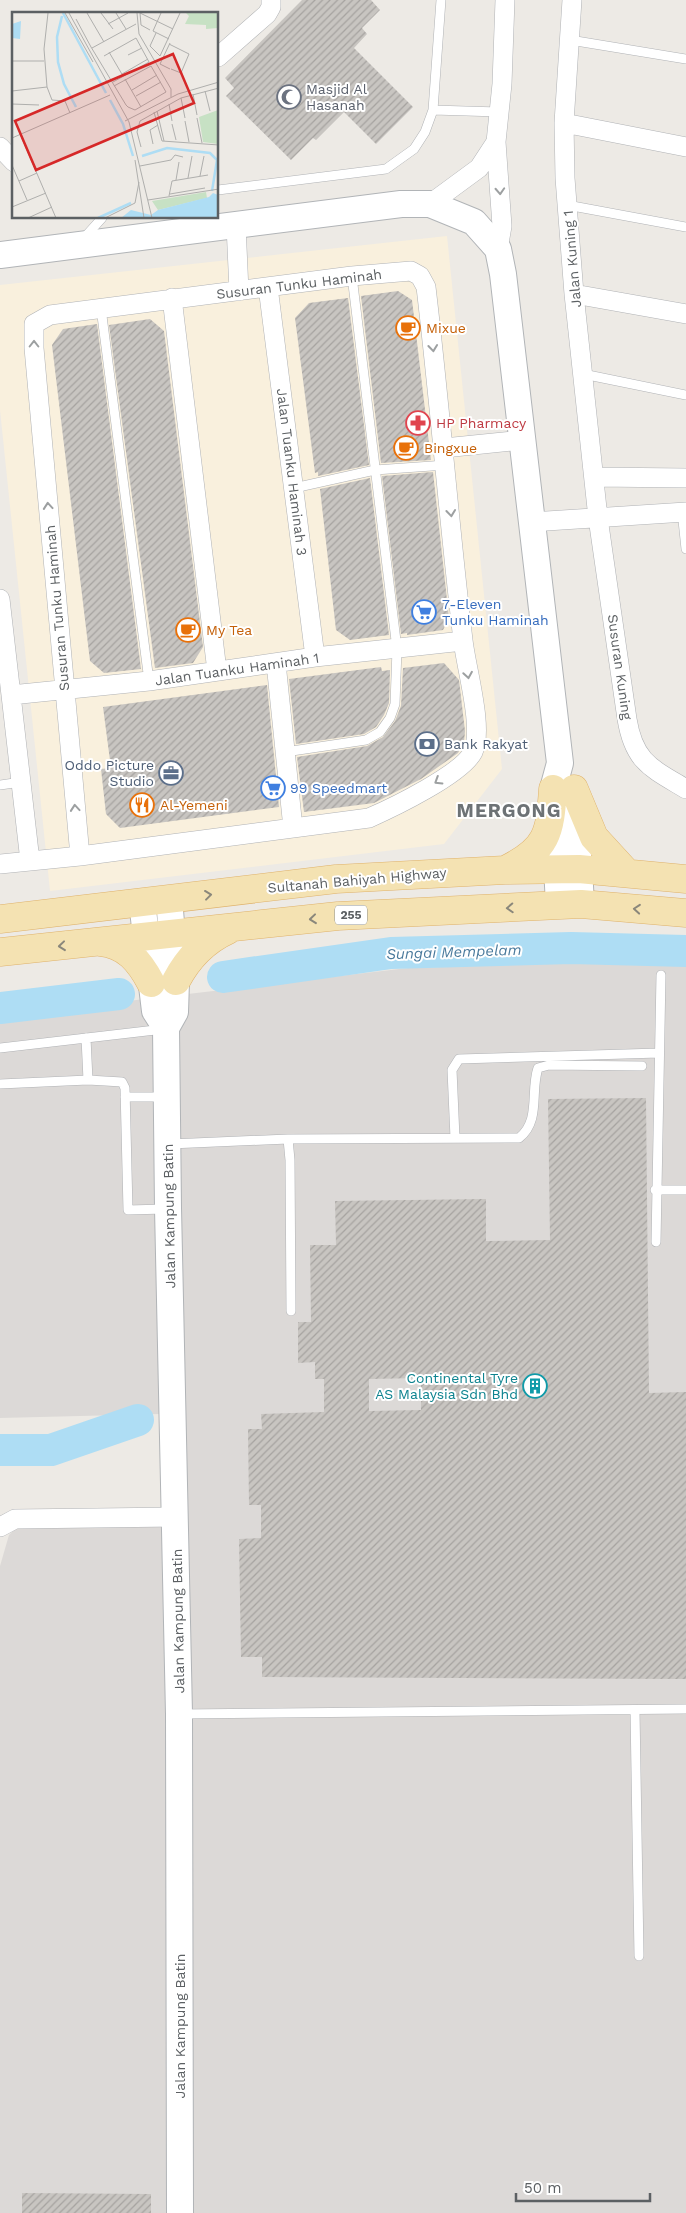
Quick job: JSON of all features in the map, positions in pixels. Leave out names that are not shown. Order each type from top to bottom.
[{"type":"main road","points":[[505,870],[524,861],[539,847],[549,830],[564,789]]},
{"type":"main road","points":[[564,789],[594,837],[627,873]]},
{"type":"main road","name":"Sultanah Bahiyah Highway","points":[[0,919],[336,879],[505,870],[568,869],[686,879]]},
{"type":"main road","name":"255","points":[[0,952],[338,916],[570,905],[686,913]]},
{"type":"main road","points":[[94,942],[113,945],[130,954],[163,982],[208,941],[234,927]]},
{"type":"street","points":[[219,56],[267,14],[271,7],[271,0]]},
{"type":"street","points":[[505,0],[496,142],[502,226],[498,249],[503,274],[564,789],[570,905]]},
{"type":"street","name":"Jalan Kuning 1","points":[[572,0],[564,123],[567,205],[574,294],[598,518]]},
{"type":"street","points":[[564,123],[686,147]]},
{"type":"street","points":[[430,204],[480,168],[496,142]]},
{"type":"street","points":[[0,147],[12,160]]},
{"type":"street","points":[[0,255],[401,204],[430,204],[474,222],[498,249]]},
{"type":"street","points":[[236,225],[240,291]]},
{"type":"street","name":"Susuran Tunku Haminah","points":[[80,856],[34,348],[34,324],[50,315],[352,276],[412,271],[420,276],[426,287],[445,457]]},
{"type":"street","name":"Jalan Tuanku Haminah 3","points":[[268,287],[315,658]]},
{"type":"street","points":[[574,294],[686,314]]},
{"type":"street","points":[[172,298],[217,671]]},
{"type":"street","points":[[0,864],[80,856],[369,818],[388,810],[467,763],[474,750],[477,732],[463,641],[445,457],[522,440]]},
{"type":"street","points":[[595,477],[686,478]]},
{"type":"street","points":[[531,522],[684,511]]},
{"type":"street","name":"Susuran Kuning","points":[[598,518],[630,734],[634,748],[642,760],[686,789]]},
{"type":"street","points":[[0,599],[8,704],[21,782],[30,861]]},
{"type":"street","name":"Jalan Tuanku Haminah 1","points":[[8,704],[65,690],[463,641]]},
{"type":"street","points":[[276,663],[293,828]]},
{"type":"street","name":"Jalan Kampung Batin","points":[[169,899],[172,934],[163,982],[155,1011],[166,1028],[179,1714],[180,2213]]},
{"type":"street","name":"Jalan Kampung Batin","points":[[142,902],[145,936],[163,982]]},
{"type":"street","points":[[0,1527],[15,1518],[176,1516]]},
{"type":"lane","points":[[219,190],[386,169],[414,149],[425,132],[433,110],[441,0]]},
{"type":"lane","points":[[570,40],[686,59]]},
{"type":"lane","points":[[433,110],[499,112]]},
{"type":"lane","points":[[567,205],[686,227]]},
{"type":"lane","points":[[77,246],[101,219]]},
{"type":"lane","points":[[285,752],[366,740],[380,732],[390,718],[395,704],[397,649],[352,276]]},
{"type":"lane","points":[[101,308],[149,681]]},
{"type":"lane","points":[[582,374],[686,395]]},
{"type":"lane","points":[[294,488],[445,457]]},
{"type":"lane","points":[[684,511],[686,549]]},
{"type":"lane","points":[[0,785],[21,782]]},
{"type":"lane","points":[[656,1242],[655,1190],[661,974]]},
{"type":"lane","points":[[0,1048],[166,1028]]},
{"type":"lane","points":[[86,1038],[88,1080]]},
{"type":"lane","points":[[455,1138],[452,1070],[459,1059],[659,1053]]},
{"type":"lane","points":[[167,1144],[288,1139],[519,1138],[527,1132],[533,1115],[534,1080],[538,1068],[549,1065],[642,1066]]},
{"type":"lane","points":[[0,1084],[88,1080],[122,1082],[125,1098],[128,1210],[168,1208]]},
{"type":"lane","points":[[125,1098],[167,1096]]},
{"type":"lane","points":[[288,1139],[290,1160],[291,1311]]},
{"type":"lane","points":[[655,1190],[686,1190]]},
{"type":"lane","points":[[179,1714],[686,1709]]},
{"type":"lane","points":[[635,1710],[639,1956]]},
{"type":"shaded area","points":[[447,236],[502,769],[444,844],[50,891],[0,410],[0,285]]},
{"type":"shaded area","points":[[648,961],[686,963],[686,2213],[0,2213],[0,1566],[9,1535],[16,1528],[163,1524],[160,1414],[0,1418],[0,1016],[408,968]]},
{"type":"building","points":[[302,0],[371,0],[380,10],[362,28],[367,34],[354,48],[413,107],[376,144],[344,112],[316,140],[313,138],[291,160],[226,96],[234,88],[225,78]]},
{"type":"building","points":[[398,291],[412,300],[431,460],[381,463],[361,296]]},
{"type":"building","points":[[348,298],[369,465],[318,476],[318,472],[315,473],[295,318],[309,303]]},
{"type":"building","points":[[150,319],[164,331],[203,647],[193,663],[155,668],[109,325]]},
{"type":"building","points":[[97,324],[141,669],[104,673],[90,661],[52,345],[63,329]]},
{"type":"building","points":[[433,472],[449,618],[443,630],[407,635],[407,633],[401,634],[382,476]]},
{"type":"building","points":[[370,478],[389,635],[350,640],[336,630],[320,489]]},
{"type":"building","points":[[444,663],[459,680],[465,731],[464,742],[458,753],[421,779],[374,803],[304,812],[297,757],[367,746],[383,737],[395,721],[401,706],[403,668]]},
{"type":"building","points":[[381,667],[382,671],[390,670],[389,703],[376,727],[364,734],[296,744],[289,679]]},
{"type":"building","points":[[267,685],[279,807],[120,828],[106,814],[101,769],[111,768],[103,707]]},
{"type":"building","name":"Continental Tyre AS Malaysia Sdn Bhd","points":[[646,1098],[649,1393],[686,1392],[686,1679],[262,1677],[262,1657],[241,1657],[239,1539],[261,1538],[261,1505],[249,1505],[248,1429],[262,1429],[261,1414],[324,1412],[324,1379],[315,1379],[315,1362],[298,1363],[298,1322],[311,1322],[310,1245],[336,1245],[335,1201],[486,1199],[486,1241],[550,1240],[548,1099]],"holes":[[[421,1378],[421,1410],[369,1411],[369,1379]]]},
{"type":"building","points":[[22,2193],[151,2194],[151,2213],[22,2213]]},
{"type":"waterway","name":"Sungai Mempelam","points":[[223,977],[391,953],[571,948],[686,951]]},
{"type":"waterway","name":"Sungai Mempelam","points":[[0,1008],[119,994]]},
{"type":"waterway","points":[[0,1450],[51,1450],[138,1420]]},
{"type":"place","name":"Masjid Al Hasanah","points":[[289,97]]},
{"type":"place","name":"Mixue","points":[[408,328]]},
{"type":"place","name":"HP Pharmacy","points":[[418,423]]},
{"type":"place","name":"Bingxue","points":[[406,448]]},
{"type":"place","name":"7-Eleven Tunku Haminah","points":[[424,612]]},
{"type":"place","name":"My Tea","points":[[188,630]]},
{"type":"place","name":"Bank Rakyat","points":[[427,744]]},
{"type":"place","name":"Oddo Picture Studio","points":[[171,773]]},
{"type":"place","name":"99 Speedmart","points":[[273,788]]},
{"type":"place","name":"Al-Yemeni","points":[[142,805]]},
{"type":"place","name":"Continental Tyre AS Malaysia Sdn Bhd","points":[[535,1386]]},
{"type":"district","name":"MERGONG","points":[[509,810]]}]
